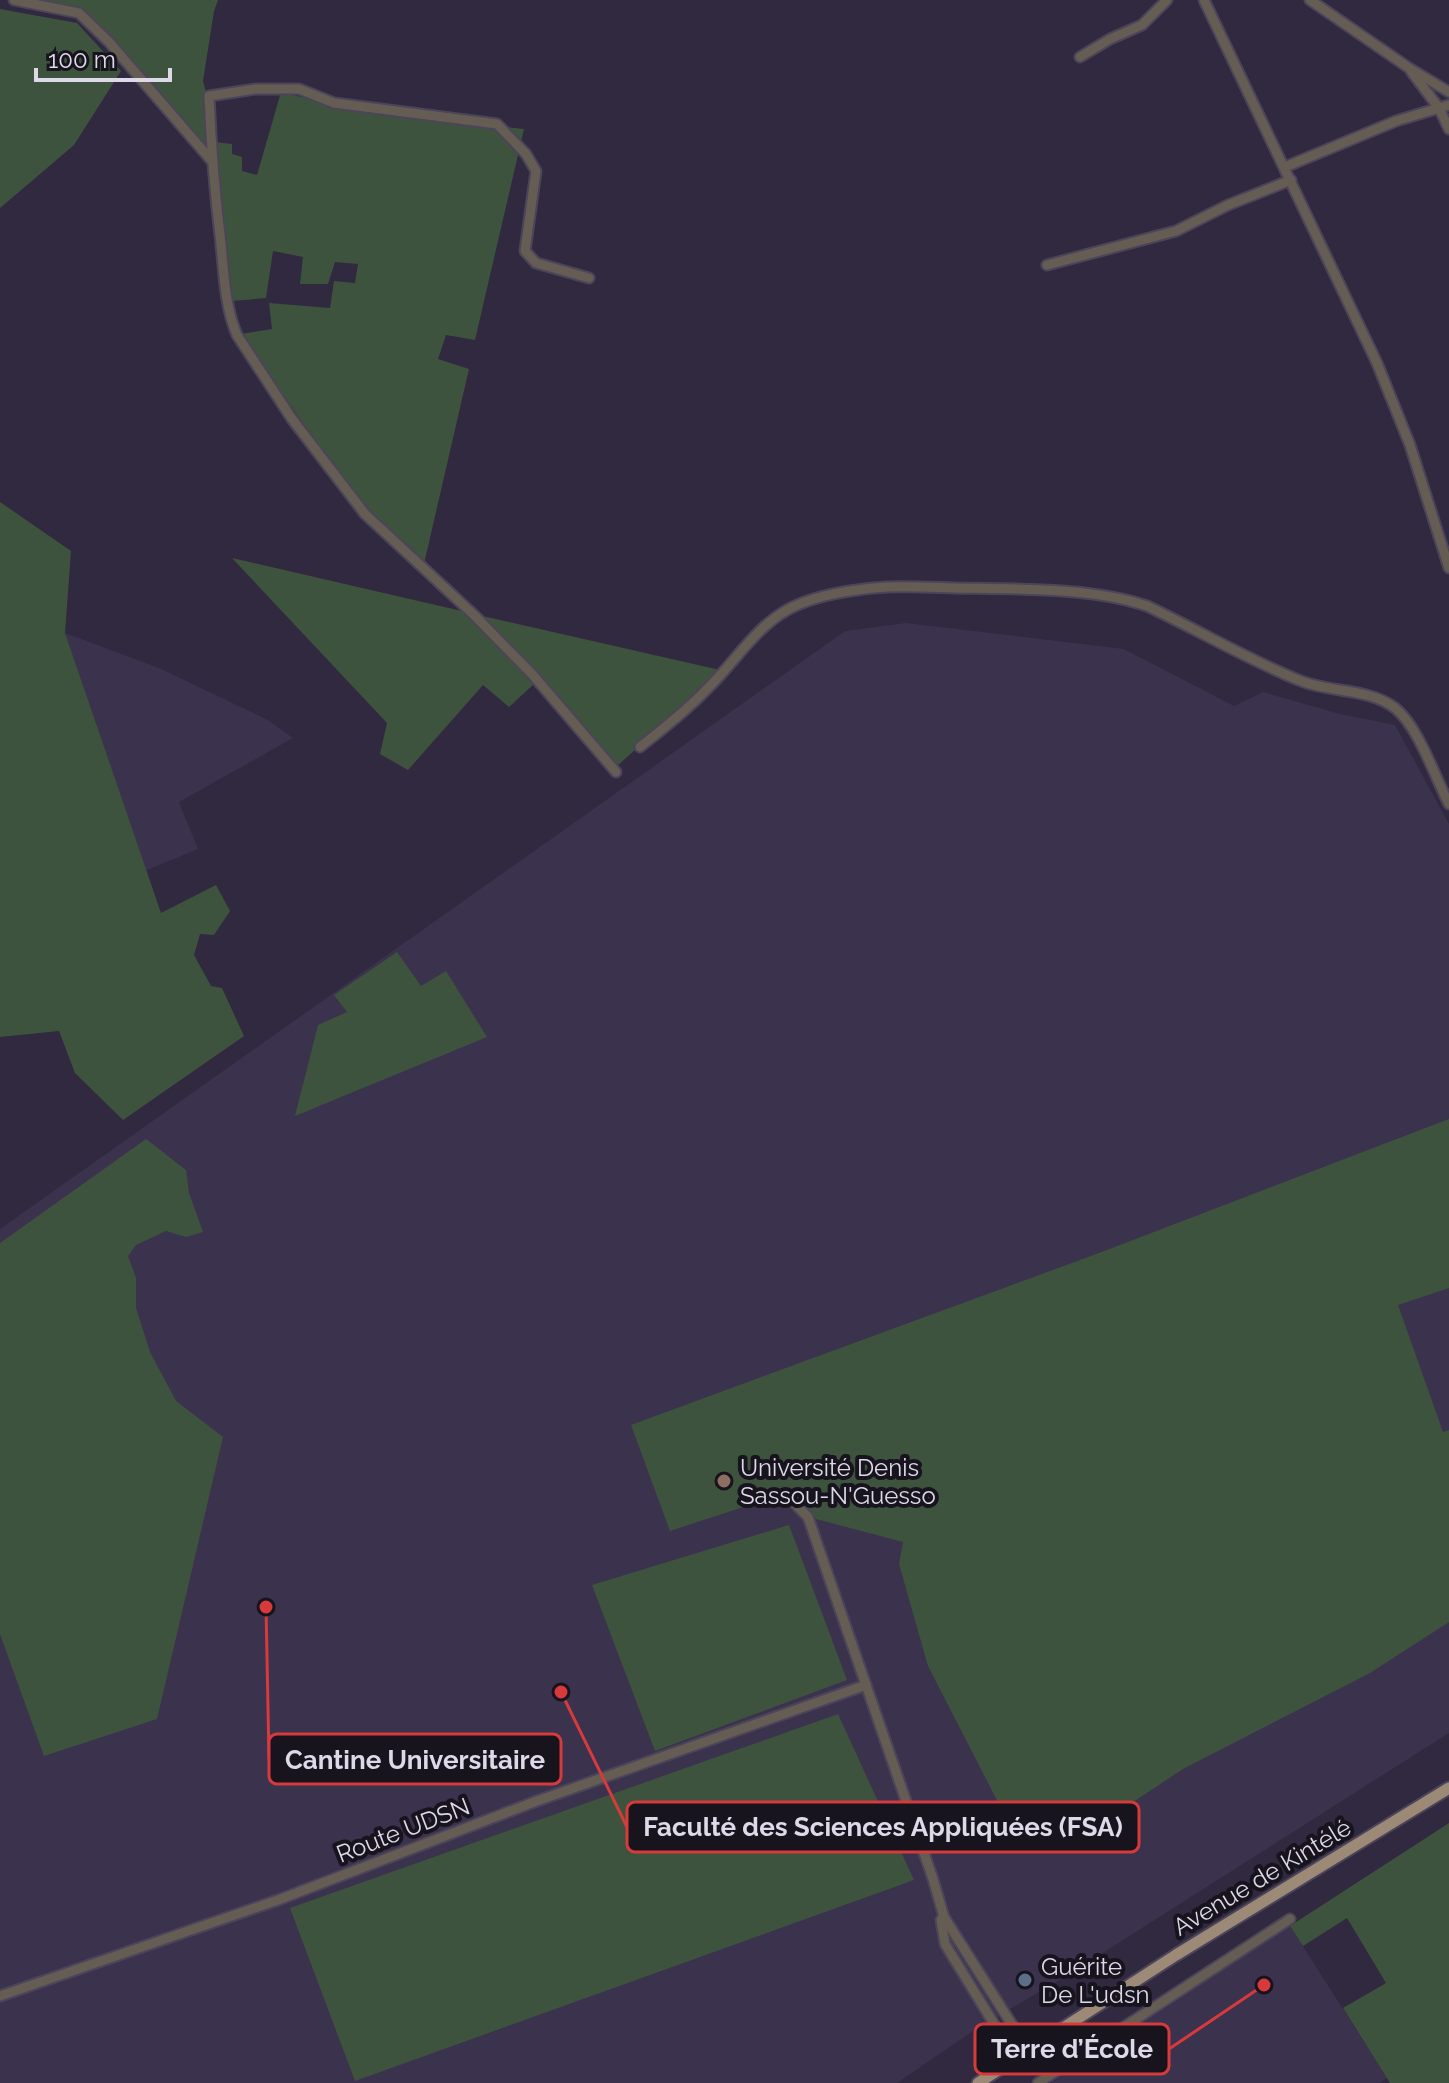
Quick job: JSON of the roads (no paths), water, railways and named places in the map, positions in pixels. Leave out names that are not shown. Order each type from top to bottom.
[{"type":"main road","name":"Avenue de Kintélé","points":[[978,2083],[1176,1955],[1449,1788]]},
{"type":"street","points":[[14,0],[79,13],[109,42],[211,160]]},
{"type":"street","points":[[1080,57],[1142,25],[1167,0]]},
{"type":"street","points":[[1204,0],[1389,390],[1429,500],[1449,568]]},
{"type":"street","points":[[1310,0],[1449,92]]},
{"type":"street","points":[[1409,68],[1444,106],[1449,129]]},
{"type":"street","points":[[589,278],[536,263],[525,251],[536,171],[526,154],[497,124],[334,103],[299,89],[256,89],[209,96],[211,160],[225,289],[232,323],[292,419],[365,514],[473,614],[532,674],[616,772]]},
{"type":"street","points":[[1285,167],[1396,121],[1444,106]]},
{"type":"street","points":[[1047,265],[1176,231],[1228,205],[1291,180]]},
{"type":"street","points":[[640,747],[703,694],[765,628],[786,611],[819,598],[857,589],[905,587],[1003,589],[1105,596],[1147,606],[1302,681],[1377,699],[1395,708],[1418,739],[1449,804]]},
{"type":"street","points":[[796,1505],[808,1517],[944,1917],[1028,2050]]},
{"type":"street","name":"Route UDSN","points":[[0,1996],[278,1900],[534,1802],[866,1685]]},
{"type":"street","points":[[944,1917],[941,1920],[945,1944],[1015,2058]]},
{"type":"street","points":[[1038,2083],[1290,1919]]},
{"type":"street","points":[[1020,2038],[1039,2043]]},
{"type":"street","points":[[1004,2066],[1008,2047]]},
{"type":"place","name":"Université Denis Sassou-N'Guesso","points":[[724,1481]]},
{"type":"place","name":"Cantine Universitaire","points":[[266,1607]]},
{"type":"place","name":"Faculté des Sciences Appliquées (FSA)","points":[[561,1692]]},
{"type":"place","name":"Guérite De L'udsn","points":[[1025,1980]]},
{"type":"place","name":"Terre d’École","points":[[1264,1985]]}]
